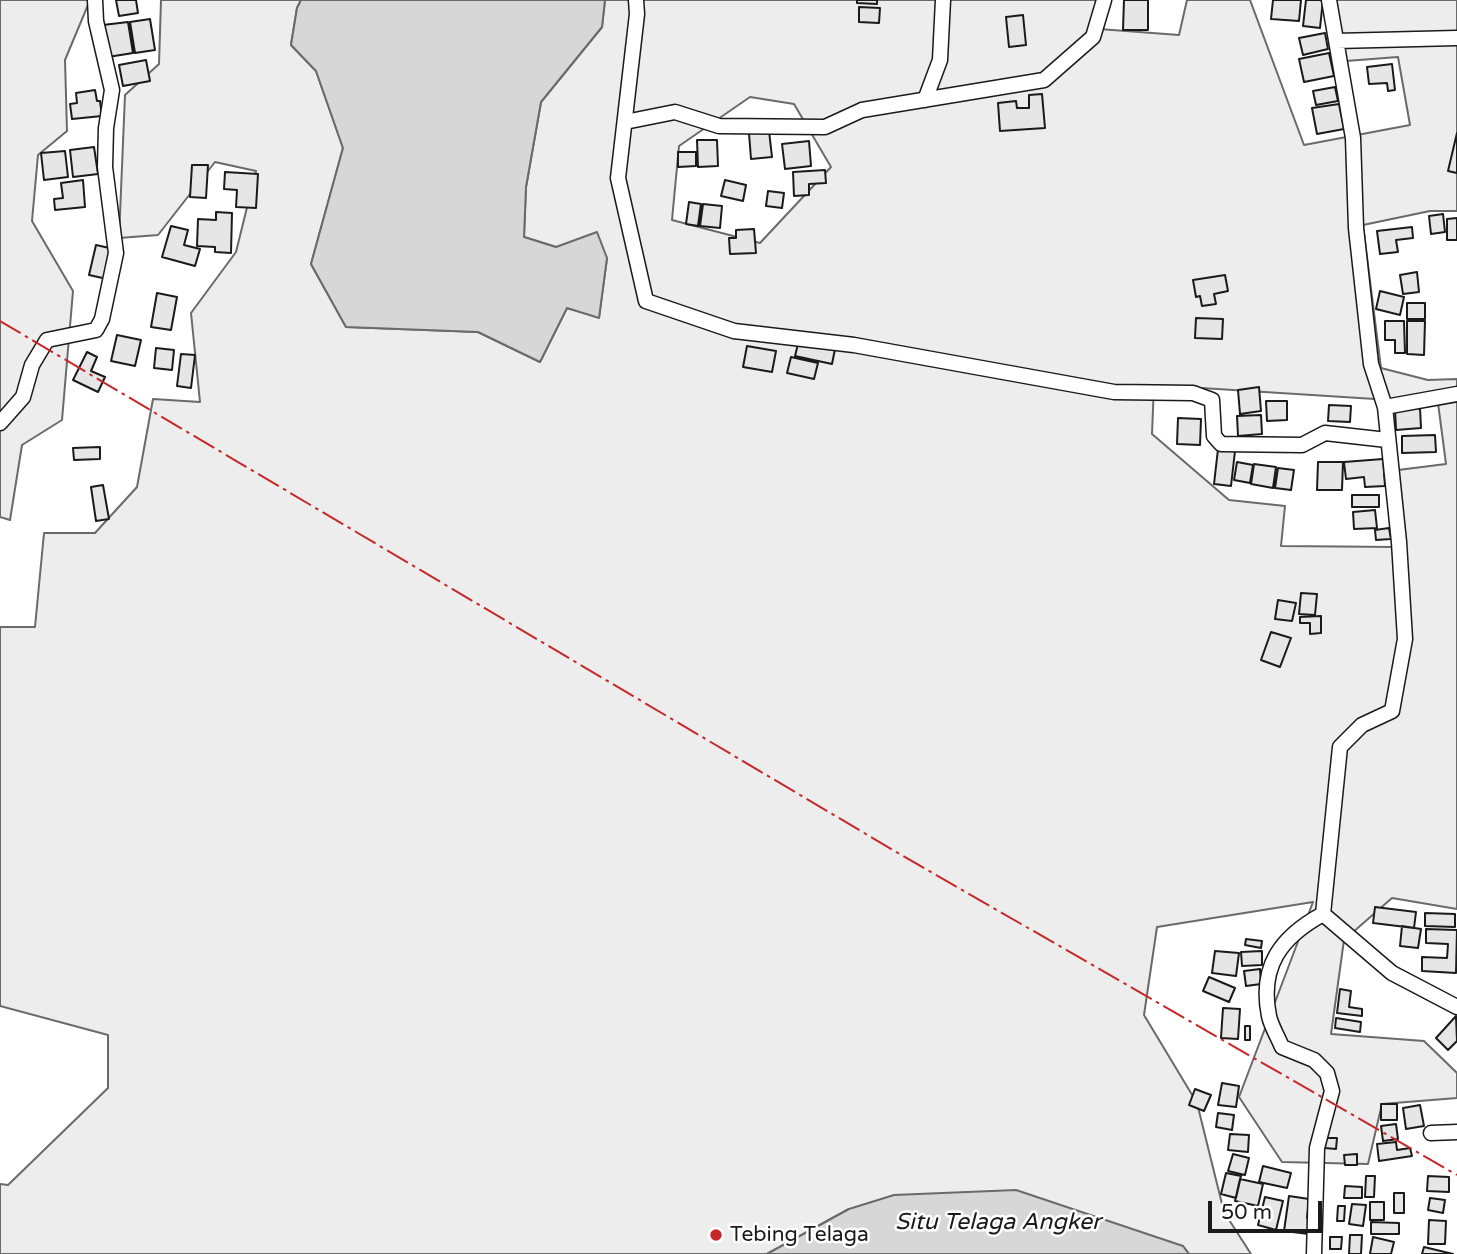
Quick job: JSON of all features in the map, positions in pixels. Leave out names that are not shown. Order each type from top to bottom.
[{"type":"street","points":[[0,423],[23,397],[32,365],[47,340],[96,330],[103,319],[116,253],[106,167],[106,128],[112,90],[96,22],[95,0]]},
{"type":"street","points":[[636,0],[637,14],[618,178],[646,301],[734,331],[854,345],[1114,392],[1193,393],[1212,400],[1214,436],[1220,444],[1301,444],[1325,433],[1387,440]]},
{"type":"street","points":[[925,100],[940,60],[943,0]]},
{"type":"street","points":[[625,122],[675,112],[719,126],[825,127],[862,110],[1044,80],[1093,37],[1104,0]]},
{"type":"street","points":[[1323,914],[1340,747],[1362,725],[1392,711],[1405,639],[1399,542],[1385,407],[1371,363],[1356,228],[1353,138],[1329,0]]},
{"type":"street","points":[[1336,41],[1457,38]]},
{"type":"street","points":[[1385,407],[1457,394]]},
{"type":"street","points":[[1323,914],[1392,973],[1457,1007]]},
{"type":"street","points":[[1314,1254],[1317,1148],[1332,1091],[1327,1073],[1314,1060],[1282,1046],[1269,1017],[1267,980],[1279,948],[1303,925],[1323,914]]},
{"type":"street","points":[[1430,1133],[1457,1132]]},
{"type":"shaded area","points":[[0,0],[90,0],[65,60],[67,131],[38,155],[32,221],[73,291],[62,420],[22,445],[10,520],[0,517]]},
{"type":"shaded area","points":[[161,0],[301,0],[297,8],[291,45],[316,71],[343,148],[311,264],[346,327],[478,332],[540,362],[567,308],[599,317],[607,258],[524,237],[526,187],[541,102],[602,27],[605,0],[1100,0],[1099,29],[1179,35],[1187,0],[1250,0],[1304,145],[1410,125],[1398,57],[1346,61],[1333,0],[1457,0],[1457,211],[1430,211],[1363,225],[1381,368],[1428,380],[1457,379],[1457,909],[1392,898],[1344,940],[1331,1034],[1424,1041],[1457,1073],[1457,1098],[1382,1104],[1368,1164],[1282,1162],[1239,1097],[1313,902],[1157,927],[1144,1015],[1197,1103],[1224,1212],[1251,1254],[1189,1254],[1183,1246],[849,1209],[767,1254],[0,1254],[0,1184],[8,1185],[108,1088],[108,1035],[0,1006],[0,627],[35,627],[44,533],[95,533],[137,487],[153,399],[200,402],[191,313],[236,252],[256,171],[215,162],[158,235],[119,238],[125,95],[159,64]],"holes":[[[750,97],[794,104],[831,167],[760,243],[672,220],[679,146]],[[1154,385],[1438,403],[1446,464],[1398,470],[1396,547],[1281,546],[1285,506],[1229,500],[1152,434]]]},
{"type":"water","points":[[301,0],[605,0],[602,27],[541,102],[526,187],[524,237],[556,247],[597,232],[607,258],[599,318],[567,308],[540,362],[478,332],[346,327],[311,264],[343,148],[316,71],[291,45],[297,8]]},
{"type":"water","name":"Situ Telaga Angker","points":[[1016,1190],[1183,1246],[1189,1254],[767,1254],[849,1209],[894,1195]]},
{"type":"building","points":[[116,0],[136,0],[138,13],[119,16]]},
{"type":"building","points":[[857,0],[877,0],[877,4],[857,3]]},
{"type":"building","points":[[1124,0],[1148,0],[1148,30],[1123,30]]},
{"type":"building","points":[[1273,0],[1301,0],[1299,21],[1271,19]]},
{"type":"building","points":[[1306,0],[1323,0],[1320,28],[1303,26]]},
{"type":"building","points":[[859,7],[880,8],[879,23],[859,22]]},
{"type":"building","points":[[1023,15],[1026,45],[1009,47],[1006,17]]},
{"type":"building","points":[[150,19],[155,50],[135,53],[130,22]]},
{"type":"building","points":[[128,22],[133,53],[108,57],[103,25]]},
{"type":"building","points":[[1325,33],[1328,49],[1303,55],[1299,38]]},
{"type":"building","points":[[1329,53],[1334,76],[1304,82],[1299,59]]},
{"type":"building","points":[[146,60],[150,81],[123,86],[119,65]]},
{"type":"building","points":[[1392,64],[1395,90],[1388,91],[1387,83],[1369,84],[1367,67]]},
{"type":"building","points":[[1335,87],[1338,101],[1316,105],[1313,91]]},
{"type":"building","points":[[95,90],[102,116],[72,119],[70,104],[77,103],[76,93]]},
{"type":"building","points":[[1042,94],[1045,128],[1000,131],[998,103],[1016,101],[1017,108],[1029,108],[1029,95]]},
{"type":"building","points":[[1339,104],[1344,129],[1317,134],[1312,108]]},
{"type":"building","points":[[769,131],[772,157],[751,159],[749,133]]},
{"type":"building","points":[[1457,133],[1457,173],[1448,171]]},
{"type":"building","points":[[697,140],[717,140],[718,166],[698,167]]},
{"type":"building","points":[[809,141],[811,166],[785,169],[782,144]]},
{"type":"building","points":[[94,147],[98,174],[73,177],[70,150]]},
{"type":"building","points":[[65,151],[68,177],[44,180],[41,153]]},
{"type":"building","points":[[678,152],[696,152],[696,166],[678,167]]},
{"type":"building","points":[[192,165],[208,165],[206,198],[190,197]]},
{"type":"building","points":[[825,170],[826,183],[809,184],[809,195],[794,196],[793,172]]},
{"type":"building","points":[[225,172],[258,174],[256,208],[236,207],[237,190],[224,189]]},
{"type":"building","points":[[83,180],[85,207],[55,210],[54,199],[63,198],[61,183]]},
{"type":"building","points":[[725,180],[746,185],[743,201],[721,196]]},
{"type":"building","points":[[768,191],[784,193],[782,208],[766,206]]},
{"type":"building","points":[[689,202],[701,204],[698,226],[686,224]]},
{"type":"building","points":[[703,204],[722,206],[720,228],[700,226]]},
{"type":"building","points":[[216,212],[232,213],[231,253],[215,252],[215,247],[197,246],[198,219],[216,220]]},
{"type":"building","points":[[1443,214],[1445,232],[1431,234],[1429,216]]},
{"type":"building","points":[[1457,218],[1457,240],[1447,240],[1447,219]]},
{"type":"building","points":[[171,226],[188,230],[184,245],[200,249],[195,266],[162,257]]},
{"type":"building","points":[[1412,227],[1413,238],[1396,240],[1398,252],[1380,254],[1377,231]]},
{"type":"building","points":[[754,229],[756,253],[730,254],[729,238],[736,238],[736,230]]},
{"type":"building","points":[[96,245],[114,249],[107,279],[89,275]]},
{"type":"building","points":[[1417,272],[1419,292],[1403,294],[1400,275]]},
{"type":"building","points":[[1225,275],[1228,291],[1214,294],[1216,304],[1202,306],[1200,296],[1196,297],[1193,280]]},
{"type":"building","points":[[1380,291],[1404,297],[1400,315],[1376,309]]},
{"type":"building","points":[[157,293],[177,297],[171,330],[151,327]]},
{"type":"building","points":[[1407,303],[1425,303],[1425,319],[1407,319]]},
{"type":"building","points":[[1196,318],[1223,319],[1222,339],[1195,338]]},
{"type":"building","points":[[1385,321],[1404,321],[1405,353],[1395,353],[1395,340],[1385,340]]},
{"type":"building","points":[[1407,321],[1425,321],[1424,355],[1407,354]]},
{"type":"building","points":[[117,335],[141,340],[135,366],[111,361]]},
{"type":"building","points":[[799,340],[835,349],[832,364],[795,356]]},
{"type":"building","points":[[747,346],[776,351],[772,372],[743,367]]},
{"type":"building","points":[[156,348],[174,350],[172,370],[154,368]]},
{"type":"building","points":[[87,352],[97,357],[91,371],[105,377],[98,392],[73,380]]},
{"type":"building","points":[[181,354],[195,355],[191,388],[177,386]]},
{"type":"building","points":[[791,357],[818,363],[814,379],[787,373]]},
{"type":"building","points":[[1259,387],[1261,411],[1240,414],[1238,390]]},
{"type":"building","points":[[1266,401],[1287,401],[1287,420],[1267,421]]},
{"type":"building","points":[[1329,405],[1351,406],[1350,422],[1328,421]]},
{"type":"building","points":[[1420,408],[1421,428],[1396,430],[1395,409]]},
{"type":"building","points":[[1261,415],[1262,434],[1238,436],[1237,416]]},
{"type":"building","points":[[1178,418],[1201,419],[1200,445],[1177,444]]},
{"type":"building","points":[[1435,435],[1436,452],[1402,453],[1402,436]]},
{"type":"building","points":[[100,447],[100,459],[74,460],[73,448]]},
{"type":"building","points":[[1218,449],[1235,451],[1231,486],[1214,484]]},
{"type":"building","points":[[1383,459],[1385,486],[1365,487],[1364,477],[1346,479],[1344,462]]},
{"type":"building","points":[[1237,462],[1253,465],[1250,483],[1234,480]]},
{"type":"building","points":[[1318,462],[1343,462],[1342,490],[1317,490]]},
{"type":"building","points":[[1254,464],[1276,467],[1273,488],[1251,484]]},
{"type":"building","points":[[1278,468],[1294,470],[1291,490],[1275,488]]},
{"type":"building","points":[[103,485],[109,519],[96,521],[91,487]]},
{"type":"building","points":[[1352,495],[1379,495],[1379,507],[1352,507]]},
{"type":"building","points":[[1375,510],[1377,528],[1354,529],[1353,512]]},
{"type":"building","points":[[1389,528],[1391,539],[1376,540],[1375,530]]},
{"type":"building","points":[[1301,593],[1317,594],[1315,615],[1299,614]]},
{"type":"building","points":[[1278,600],[1296,603],[1292,621],[1275,619]]},
{"type":"building","points":[[1321,616],[1321,633],[1310,634],[1310,623],[1300,623],[1300,617]]},
{"type":"building","points":[[1271,632],[1291,638],[1280,667],[1261,660]]},
{"type":"building","points":[[1375,907],[1416,912],[1414,928],[1373,923]]},
{"type":"building","points":[[1425,913],[1455,914],[1455,927],[1425,926]]},
{"type":"building","points":[[1402,926],[1421,929],[1418,948],[1400,946]]},
{"type":"building","points":[[1426,929],[1457,930],[1456,973],[1422,971],[1422,957],[1447,958],[1448,944],[1426,943]]},
{"type":"building","points":[[1246,939],[1262,941],[1261,948],[1245,945]]},
{"type":"building","points":[[1215,951],[1239,953],[1236,976],[1212,973]]},
{"type":"building","points":[[1262,951],[1262,965],[1242,966],[1241,952]]},
{"type":"building","points":[[1260,969],[1261,984],[1246,986],[1244,971]]},
{"type":"building","points":[[1209,977],[1235,988],[1229,1002],[1203,991]]},
{"type":"building","points":[[1340,989],[1351,991],[1349,1007],[1362,1009],[1362,1016],[1337,1013]]},
{"type":"building","points":[[1223,1008],[1240,1009],[1238,1039],[1221,1038]]},
{"type":"building","points":[[1456,1016],[1457,1041],[1448,1050],[1436,1038]]},
{"type":"building","points":[[1336,1018],[1361,1022],[1360,1032],[1335,1028]]},
{"type":"building","points":[[1245,1026],[1250,1026],[1250,1040],[1245,1040]]},
{"type":"building","points":[[1222,1083],[1239,1086],[1236,1107],[1218,1105]]},
{"type":"building","points":[[1195,1089],[1211,1095],[1204,1111],[1189,1105]]},
{"type":"building","points":[[1381,1104],[1397,1104],[1397,1120],[1381,1120]]},
{"type":"building","points":[[1420,1105],[1424,1126],[1406,1129],[1403,1108]]},
{"type":"building","points":[[1218,1113],[1234,1115],[1232,1130],[1216,1127]]},
{"type":"building","points":[[1396,1124],[1398,1139],[1383,1141],[1381,1126]]},
{"type":"building","points":[[1230,1134],[1249,1135],[1248,1152],[1228,1150]]},
{"type":"building","points":[[1326,1138],[1337,1138],[1336,1149],[1325,1148]]},
{"type":"building","points":[[1396,1142],[1397,1150],[1410,1148],[1412,1156],[1379,1161],[1377,1144]]},
{"type":"building","points":[[1233,1154],[1249,1158],[1245,1175],[1228,1171]]},
{"type":"building","points":[[1357,1154],[1357,1165],[1345,1165],[1344,1155]]},
{"type":"building","points":[[1263,1166],[1291,1173],[1287,1188],[1259,1182]]},
{"type":"building","points":[[1226,1173],[1241,1176],[1236,1198],[1221,1194]]},
{"type":"building","points":[[1366,1176],[1375,1176],[1374,1197],[1365,1197]]},
{"type":"building","points":[[1428,1176],[1449,1177],[1449,1192],[1427,1191]]},
{"type":"building","points":[[1240,1179],[1263,1184],[1258,1206],[1235,1201]]},
{"type":"building","points":[[1345,1186],[1362,1187],[1362,1198],[1344,1198]]},
{"type":"building","points":[[1394,1193],[1404,1193],[1404,1213],[1394,1213]]},
{"type":"building","points":[[1289,1196],[1309,1199],[1309,1234],[1284,1231]]},
{"type":"building","points":[[1265,1197],[1283,1201],[1276,1230],[1258,1225]]},
{"type":"building","points":[[1430,1198],[1445,1200],[1443,1213],[1428,1210]]},
{"type":"building","points":[[1370,1202],[1384,1202],[1384,1220],[1370,1220]]},
{"type":"building","points":[[1352,1204],[1366,1205],[1363,1226],[1349,1224]]},
{"type":"building","points":[[1338,1206],[1345,1206],[1344,1221],[1337,1221]]},
{"type":"building","points":[[1429,1220],[1446,1221],[1445,1244],[1428,1244]]},
{"type":"building","points":[[1371,1222],[1399,1223],[1399,1234],[1371,1234]]},
{"type":"building","points":[[1350,1235],[1362,1235],[1361,1254],[1349,1254]]},
{"type":"building","points":[[1330,1237],[1342,1237],[1341,1249],[1330,1249]]},
{"type":"building","points":[[1373,1237],[1394,1242],[1391,1254],[1370,1254]]},
{"type":"building","points":[[1424,1247],[1453,1254],[1422,1254]]},
{"type":"power","points":[[0,321],[898,853],[1457,1175]]},
{"type":"place","name":"Tebing Telaga","points":[[716,1235]]}]
